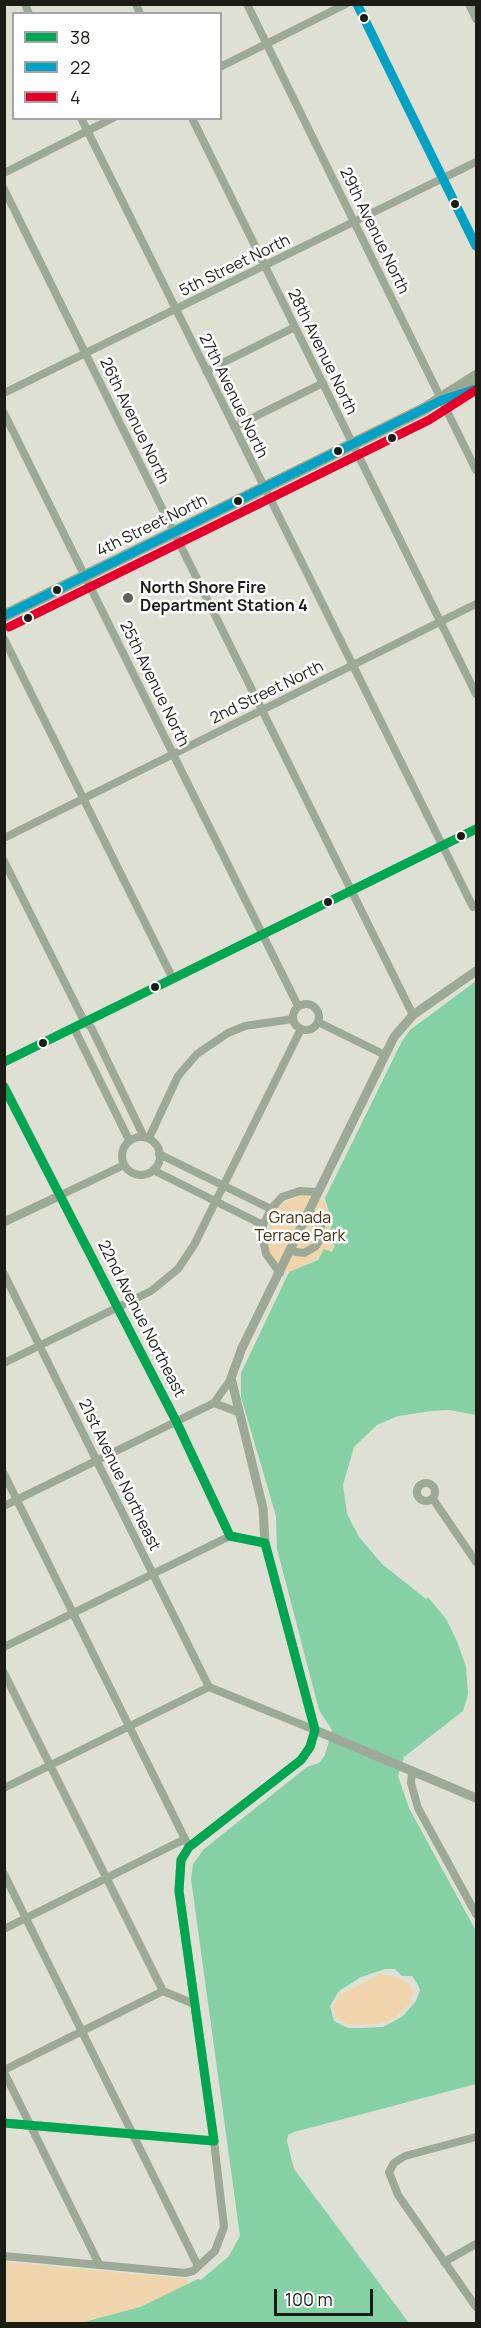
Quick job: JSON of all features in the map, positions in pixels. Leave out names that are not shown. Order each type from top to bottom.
[{"type":"main road","name":"4th Street North","points":[[442,400],[456,387],[477,376]]},
{"type":"main road","name":"4th Street North","points":[[4,616],[442,400],[477,389]]},
{"type":"street","name":"29th Avenue North","points":[[247,4],[477,470]]},
{"type":"street","points":[[222,66],[346,4]]},
{"type":"street","points":[[357,4],[477,246]]},
{"type":"street","points":[[469,4],[477,19]]},
{"type":"street","name":"27th Avenue North","points":[[82,120],[473,907]]},
{"type":"street","points":[[4,173],[109,120]]},
{"type":"street","name":"28th Avenue North","points":[[193,120],[477,694]]},
{"type":"street","name":"5th Street North","points":[[4,393],[477,162]]},
{"type":"street","name":"26th Avenue North","points":[[4,189],[413,1015]]},
{"type":"street","points":[[206,371],[295,327]]},
{"type":"street","points":[[234,427],[323,383]]},
{"type":"street","name":"25th Avenue North","points":[[4,412],[298,1006]]},
{"type":"street","name":"2nd Street North","points":[[4,838],[477,604]]},
{"type":"street","points":[[4,639],[173,979]]},
{"type":"street","points":[[4,1062],[477,829]]},
{"type":"street","points":[[4,861],[85,1023],[91,1027],[146,1138],[157,1146],[159,1154],[153,1170],[143,1174],[134,1173],[124,1165],[122,1150],[129,1140],[146,1138]]},
{"type":"street","points":[[4,1506],[214,1403],[231,1379],[242,1348],[394,1037],[413,1015],[477,972]]},
{"type":"street","points":[[294,1019],[298,1006],[308,1004],[315,1008],[318,1022]]},
{"type":"street","points":[[146,1138],[178,1076],[197,1054],[228,1033],[245,1026],[294,1019]]},
{"type":"street","points":[[294,1019],[301,1029]]},
{"type":"street","points":[[318,1022],[385,1055]]},
{"type":"street","points":[[301,1029],[311,1029],[318,1022]]},
{"type":"street","points":[[74,1028],[129,1140]]},
{"type":"street","points":[[4,1363],[151,1291],[178,1269],[194,1245],[301,1029]]},
{"type":"street","name":"22nd Avenue Northeast","points":[[4,1086],[176,1421],[230,1536]]},
{"type":"street","points":[[159,1154],[271,1209]]},
{"type":"street","points":[[4,1222],[124,1165]]},
{"type":"street","points":[[153,1170],[263,1225]]},
{"type":"street","points":[[280,1273],[266,1254],[262,1235],[263,1225],[271,1209],[290,1193],[317,1192]]},
{"type":"street","points":[[289,1251],[304,1253],[316,1246],[319,1241],[321,1227],[309,1210]]},
{"type":"street","name":"21st Avenue Northeast","points":[[4,1274],[209,1687]]},
{"type":"street","points":[[4,1929],[106,1878],[187,1843],[301,1760],[310,1747],[315,1730],[265,1543],[263,1508],[231,1379]]},
{"type":"street","points":[[214,1403],[238,1412]]},
{"type":"street","points":[[4,1474],[187,1843],[181,1860],[178,1885],[224,2227],[215,2251],[198,2266],[185,2273],[4,2256]]},
{"type":"street","points":[[433,1499],[477,1562]]},
{"type":"street","points":[[4,1647],[230,1536],[265,1543]]},
{"type":"street","points":[[4,1673],[164,1991],[194,2004]]},
{"type":"street","points":[[4,1788],[209,1687],[477,1798]]},
{"type":"street","points":[[412,1771],[411,1783],[418,1808],[477,1914]]},
{"type":"street","points":[[4,1875],[198,2266]]},
{"type":"street","points":[[99,2264],[4,2071],[164,1991]]},
{"type":"street","points":[[4,2123],[134,2136],[214,2141]]},
{"type":"street","points":[[477,2137],[405,2156],[394,2163],[389,2172],[398,2195],[477,2307]]},
{"type":"street","points":[[444,2262],[477,2244]]},
{"type":"green space","name":"Granada Terrace Park","points":[[299,1195],[313,1195],[325,1202],[335,1245],[332,1252],[289,1272],[277,1266],[269,1253],[266,1235],[277,1207]]},
{"type":"green space","points":[[380,1974],[398,1978],[410,1985],[413,1992],[409,2005],[393,2019],[376,2024],[349,2025],[336,2018],[333,2007],[340,1995]]},
{"type":"green space","points":[[4,2262],[186,2279],[189,2285],[140,2307],[85,2322],[5,2323]]},
{"type":"shaded area","points":[[476,981],[476,1415],[449,1410],[432,1411],[398,1416],[377,1425],[354,1447],[343,1485],[347,1514],[359,1537],[382,1564],[426,1599],[428,1597],[446,1619],[466,1667],[468,1694],[463,1711],[404,1757],[398,1776],[409,1808],[476,1931],[476,2084],[288,2135],[287,2141],[294,2169],[409,2323],[77,2324],[140,2307],[198,2279],[201,2280],[229,2256],[240,2236],[191,1879],[193,1864],[204,1849],[307,1767],[319,1763],[325,1755],[332,1730],[319,1710],[277,1549],[276,1516],[241,1397],[241,1373],[289,1272],[318,1260],[324,1249],[332,1252],[335,1245],[328,1242],[332,1223],[325,1198],[402,1041],[410,1030]],"holes":[[[385,1969],[395,1969],[402,1976],[412,1976],[420,1990],[416,2001],[403,2016],[383,2027],[348,2028],[334,2021],[330,2006],[339,1991],[361,1977]]]},
{"type":"transit line","name":"22","points":[[357,4],[476,246]]},
{"type":"transit line","name":"22","points":[[4,616],[442,400],[476,389]]},
{"type":"transit line","name":"4","points":[[9,627],[429,420],[476,390]]},
{"type":"transit line","name":"38","points":[[4,1062],[476,829]]},
{"type":"transit line","name":"38","points":[[4,1087],[176,1421],[230,1536],[265,1543],[315,1730],[310,1747],[301,1760],[189,1847],[181,1860],[179,1891],[214,2141],[4,2123]]},
{"type":"place","name":"North Shore Fire Department Station 4","points":[[128,598]]}]
